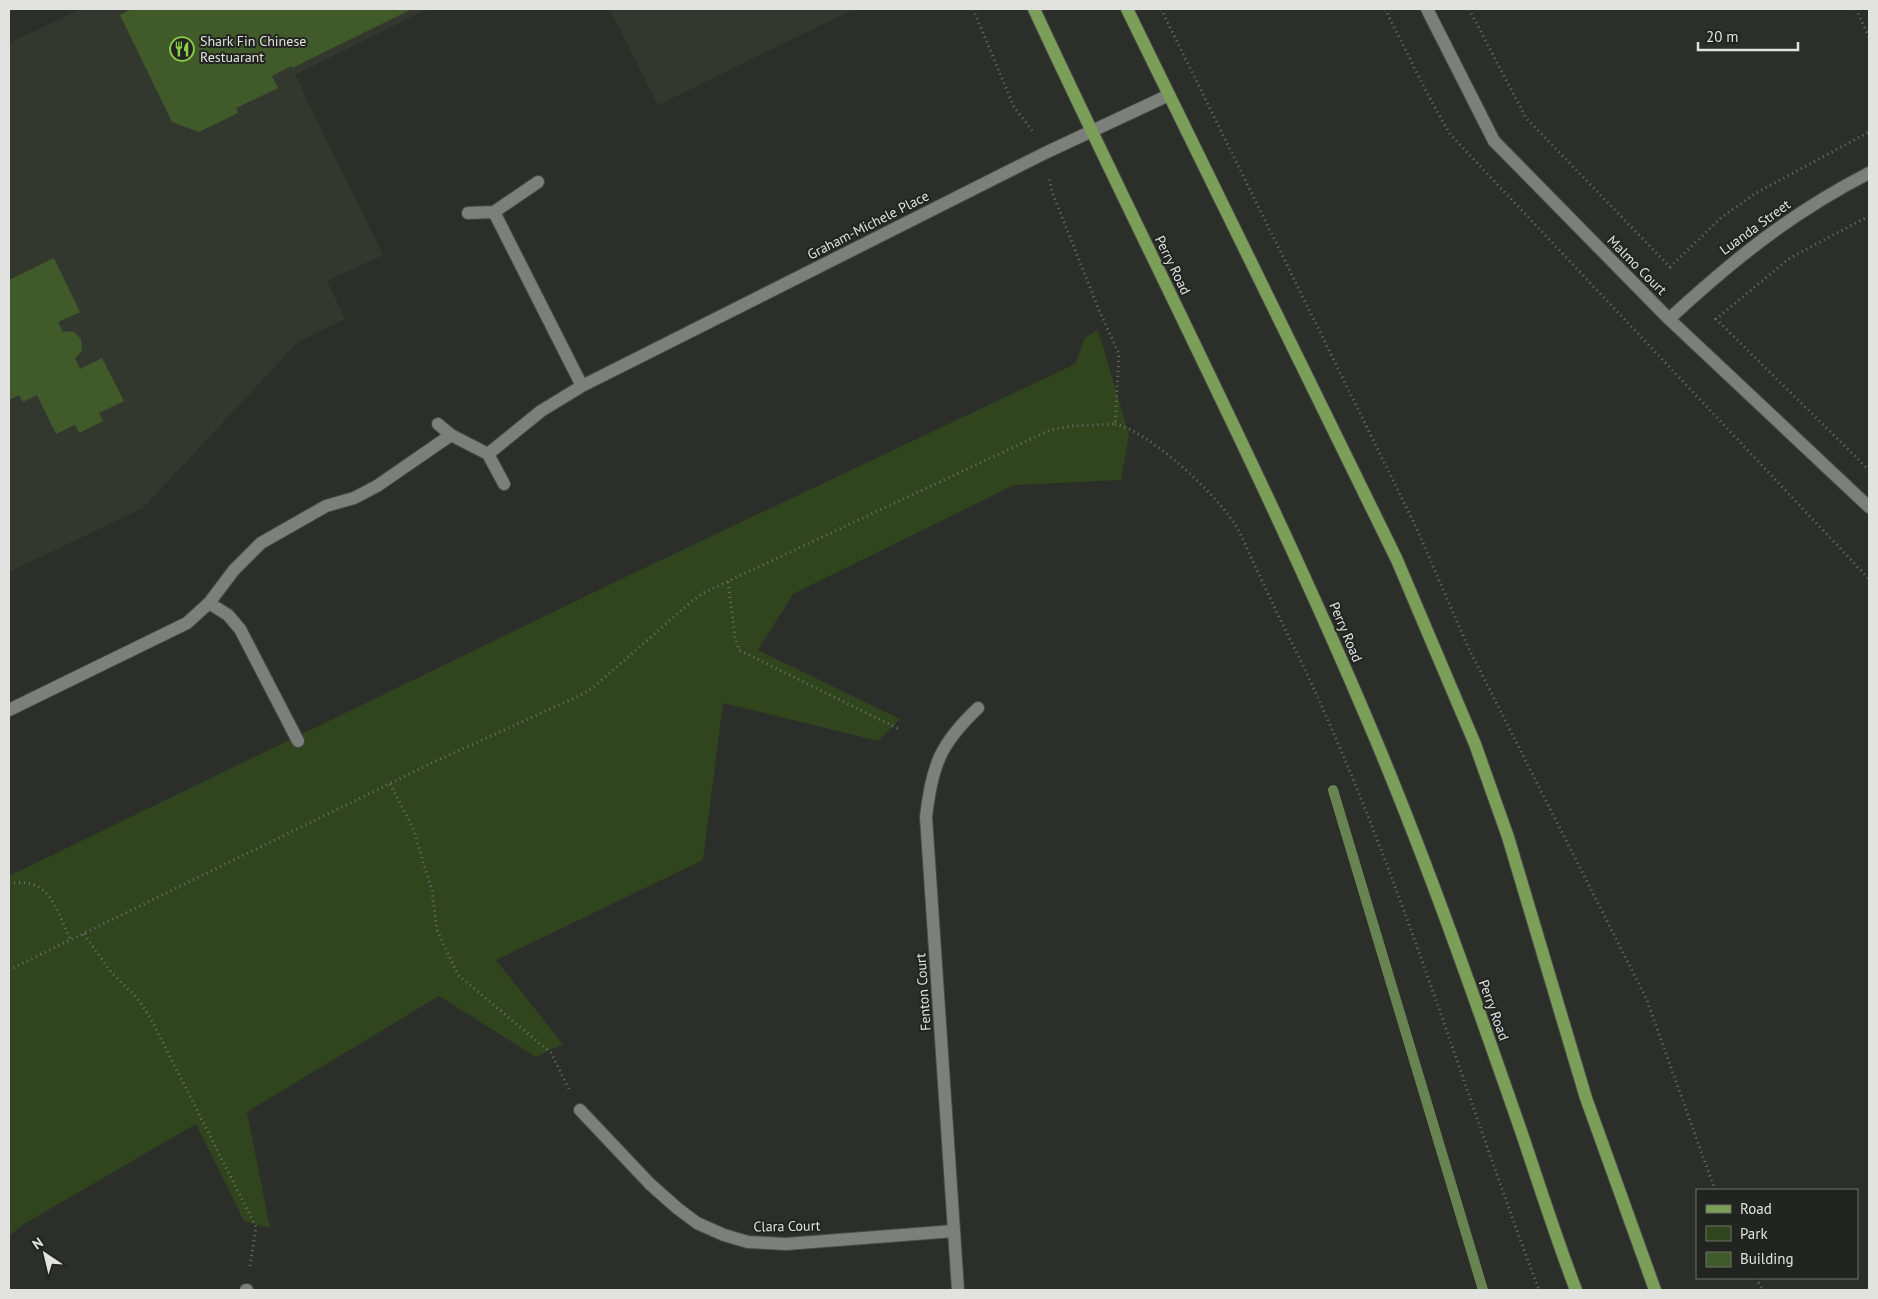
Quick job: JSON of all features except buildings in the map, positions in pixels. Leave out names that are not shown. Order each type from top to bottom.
[{"type":"main road","name":"Perry Road","points":[[1034,9],[1091,132],[1270,500],[1375,739],[1414,836],[1483,1024],[1576,1290]]},
{"type":"main road","points":[[1127,9],[1393,551],[1472,736],[1508,837],[1586,1098],[1655,1290]]},
{"type":"street","name":"Malmo Court","points":[[1427,9],[1494,141],[1669,319],[1869,507]]},
{"type":"street","name":"Graham-Michele Place","points":[[488,454],[541,411],[582,386],[1045,153],[1169,95]]},
{"type":"street","name":"Luanda Street","points":[[1669,319],[1726,266],[1780,225],[1831,193],[1869,173]]},
{"type":"street","points":[[468,213],[494,212],[538,182]]},
{"type":"street","points":[[494,212],[582,386]]},
{"type":"street","points":[[438,424],[451,435],[488,454],[504,484]]},
{"type":"street","points":[[9,710],[187,623],[209,604],[234,570],[261,543],[326,506],[354,498],[378,486],[451,435]]},
{"type":"street","points":[[209,604],[228,615],[240,628],[298,741]]},
{"type":"street","name":"Fenton Court","points":[[958,1290],[926,817],[930,785],[937,761],[949,738],[978,708]]},
{"type":"street","name":"Clara Court","points":[[580,1110],[650,1184],[676,1208],[697,1222],[724,1235],[748,1242],[786,1244],[954,1231]]},
{"type":"path","points":[[972,9],[1014,107],[1037,135],[1045,153],[1052,192],[1099,310],[1120,354],[1115,424]]},
{"type":"path","points":[[1161,9],[1412,519],[1468,647],[1646,998],[1715,1189]]},
{"type":"path","points":[[1385,9],[1430,99],[1449,132],[1467,154],[1869,578]]},
{"type":"path","points":[[1469,9],[1526,118],[1670,267],[1722,217],[1756,193],[1869,132]]},
{"type":"path","points":[[1856,9],[1869,37]]},
{"type":"path","points":[[1869,216],[1790,258],[1716,319],[1869,470]]},
{"type":"path","points":[[9,970],[390,784],[594,687],[692,600],[728,582],[1048,431],[1070,426],[1115,424],[1129,428],[1198,480],[1233,522],[1241,538],[1309,679],[1362,800],[1412,928],[1539,1290]]},
{"type":"path","points":[[728,582],[735,637],[739,650],[899,729]]},
{"type":"path","points":[[390,784],[413,828],[432,891],[437,930],[458,975],[551,1053],[580,1110]]},
{"type":"path","points":[[9,884],[34,885],[47,892],[70,941]]},
{"type":"path","points":[[84,934],[111,972],[137,998],[150,1016],[256,1227],[246,1290]]},
{"type":"path","points":[[1757,1279],[1763,1290]]},
{"type":"shaded area","points":[[81,9],[428,9],[295,75],[383,255],[327,281],[345,319],[298,342],[143,508],[9,572],[9,43]]},
{"type":"shaded area","points":[[610,9],[854,9],[658,105]]},
{"type":"green space","points":[[1098,330],[1129,435],[1121,480],[1014,485],[793,594],[758,650],[900,719],[878,741],[723,703],[703,860],[496,960],[563,1044],[536,1057],[439,996],[247,1112],[270,1228],[244,1221],[196,1124],[24,1224],[9,1236],[9,876],[617,581],[1075,364],[1085,338]]},
{"type":"waterway","points":[[1333,790],[1483,1290]]},
{"type":"place","name":"Shark Fin Chinese Restuarant","points":[[182,49]]}]
